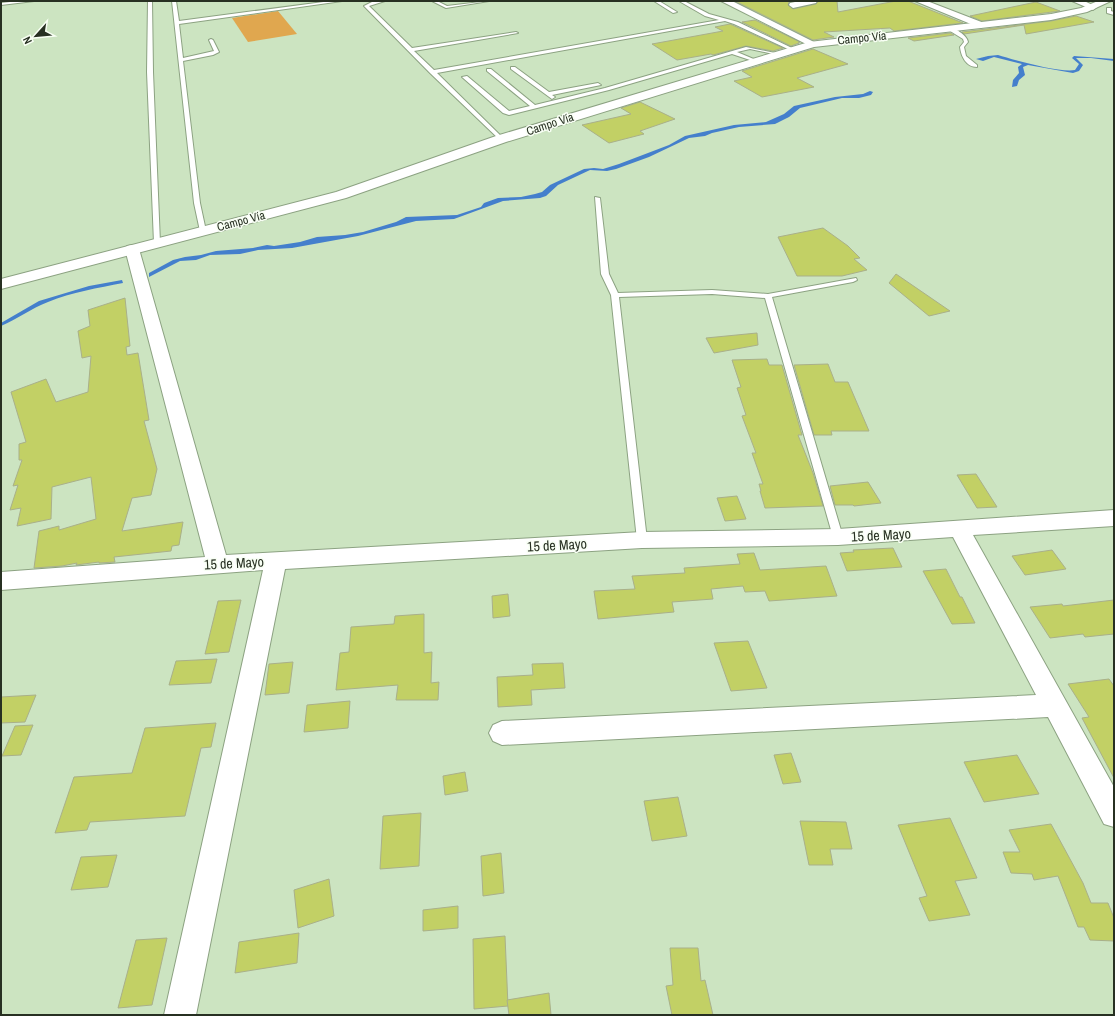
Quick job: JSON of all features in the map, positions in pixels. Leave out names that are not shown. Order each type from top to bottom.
[{"type":"street","points":[[725,1],[813,44]]},
{"type":"street","points":[[793,5],[813,1]]},
{"type":"street","points":[[919,1],[981,25]]},
{"type":"street","points":[[1076,1],[1105,6]]},
{"type":"street","name":"Campo Vía","points":[[1,284],[341,195],[501,139],[792,49],[813,44],[1051,17],[1105,6]]},
{"type":"street","points":[[132,249],[218,564]]},
{"type":"street","name":"15 de Mayo","points":[[1,580],[218,564],[642,540],[838,537],[1114,518]]},
{"type":"street","points":[[959,529],[1114,814]]},
{"type":"street","points":[[180,1015],[276,561]]},
{"type":"street","points":[[502,733],[1055,705]]},
{"type":"lane","points":[[1,4],[32,1]]},
{"type":"lane","points":[[150,1],[150,72],[157,243]]},
{"type":"lane","points":[[174,1],[197,203],[203,231]]},
{"type":"lane","points":[[176,25],[340,1]]},
{"type":"lane","points":[[382,1],[368,4],[366,6],[501,139]]},
{"type":"lane","points":[[434,1],[446,7],[487,1]]},
{"type":"lane","points":[[656,1],[675,12]]},
{"type":"lane","points":[[681,1],[707,15],[736,23],[792,49]]},
{"type":"lane","points":[[432,72],[724,20]]},
{"type":"lane","points":[[176,25],[212,22]]},
{"type":"lane","points":[[949,28],[965,38],[966,42],[962,47],[964,57],[975,66]]},
{"type":"lane","points":[[410,50],[516,33]]},
{"type":"lane","points":[[180,60],[217,52],[211,40]]},
{"type":"lane","points":[[465,76],[506,113],[607,89],[750,48],[778,54]]},
{"type":"lane","points":[[732,52],[754,61]]},
{"type":"lane","points":[[513,68],[557,101]]},
{"type":"lane","points":[[489,70],[534,107]]},
{"type":"lane","points":[[548,94],[599,85],[607,89]]},
{"type":"lane","points":[[597,198],[605,274],[615,295],[642,540]]},
{"type":"lane","points":[[615,295],[712,292],[768,296],[853,280]]},
{"type":"lane","points":[[768,296],[838,537]]},
{"type":"shaded area","points":[[278,11],[297,34],[248,42],[232,18]]},
{"type":"water","points":[[998,55],[1037,66],[1059,70],[1075,70],[1079,64],[1072,58],[1074,56],[1114,59],[1114,61],[1076,58],[1083,65],[1079,71],[1073,73],[1028,65],[1023,67],[1025,75],[1019,80],[1017,86],[1012,87],[1013,80],[1019,73],[1018,67],[1022,64],[994,57],[983,61],[976,59]]},
{"type":"water","points":[[870,91],[873,92],[871,95],[859,98],[842,98],[800,108],[789,117],[775,124],[739,127],[705,136],[689,138],[649,157],[616,169],[607,171],[590,170],[558,185],[546,196],[540,198],[503,201],[454,219],[416,221],[358,236],[292,248],[258,250],[240,254],[210,255],[196,260],[180,261],[149,277],[149,273],[173,260],[185,257],[216,251],[253,248],[267,245],[274,246],[300,242],[317,237],[363,232],[396,222],[406,217],[457,215],[481,207],[484,203],[498,198],[521,197],[542,192],[550,185],[584,169],[603,169],[619,164],[669,145],[685,136],[734,125],[766,122],[784,114],[794,106],[835,97],[863,94]]},
{"type":"water","points":[[122,280],[123,283],[85,291],[42,304],[1,326],[1,323],[39,301],[89,286]]},
{"type":"building","points":[[735,1],[792,1],[789,2],[788,5],[793,9],[816,4],[818,1],[837,1],[838,12],[896,1],[908,1],[963,23],[894,31],[890,28],[824,32],[834,37],[813,40]]},
{"type":"building","points":[[1036,2],[1060,11],[982,21],[970,16]]},
{"type":"building","points":[[1076,16],[1094,22],[1026,34],[1024,25],[964,34],[962,32],[1051,21]]},
{"type":"building","points":[[755,20],[800,42],[791,46],[742,22]]},
{"type":"building","points":[[730,24],[783,48],[773,51],[746,46],[713,55],[711,54],[677,60],[652,44],[723,31],[715,27]]},
{"type":"building","points":[[950,33],[954,35],[914,41],[908,38]]},
{"type":"building","points":[[813,49],[848,64],[797,78],[814,87],[762,97],[734,81],[752,77],[742,71]]},
{"type":"building","points":[[640,102],[675,119],[640,131],[644,134],[609,143],[582,125],[631,114],[621,108]]},
{"type":"building","points":[[823,228],[848,246],[860,258],[854,259],[867,270],[842,276],[797,276],[778,237]]},
{"type":"building","points":[[896,274],[950,311],[929,316],[889,283]]},
{"type":"building","points":[[125,298],[130,346],[126,347],[127,355],[138,353],[149,420],[144,421],[157,469],[151,495],[132,498],[122,531],[183,522],[179,545],[172,546],[171,551],[114,557],[115,562],[99,562],[76,565],[77,563],[62,566],[34,568],[39,531],[59,526],[59,530],[96,519],[91,477],[52,487],[51,519],[17,526],[21,508],[10,510],[18,485],[13,486],[22,460],[19,460],[19,444],[26,442],[11,392],[46,379],[56,402],[88,392],[91,356],[82,358],[78,331],[90,326],[88,310]]},
{"type":"building","points":[[757,333],[758,345],[714,353],[706,338]]},
{"type":"building","points":[[767,359],[769,365],[782,365],[802,435],[798,435],[813,473],[823,506],[765,508],[759,484],[763,484],[752,453],[756,453],[742,416],[746,415],[737,388],[741,387],[732,360]]},
{"type":"building","points":[[828,364],[835,382],[848,382],[869,431],[831,431],[832,435],[814,435],[794,365]]},
{"type":"building","points":[[976,474],[997,507],[977,508],[957,475]]},
{"type":"building","points":[[868,482],[881,503],[854,506],[835,505],[830,486]]},
{"type":"building","points":[[737,496],[746,519],[725,521],[717,498]]},
{"type":"building","points":[[893,548],[902,567],[847,571],[840,553],[854,552],[853,550]]},
{"type":"building","points":[[1052,550],[1066,569],[1025,575],[1012,556]]},
{"type":"building","points":[[754,553],[760,570],[826,566],[837,596],[769,601],[765,591],[745,592],[743,586],[711,589],[713,599],[672,602],[674,612],[598,619],[594,591],[635,589],[632,576],[685,573],[684,568],[740,564],[737,554]]},
{"type":"building","points":[[946,569],[975,623],[952,624],[923,571]]},
{"type":"building","points":[[508,594],[510,616],[493,618],[492,596]]},
{"type":"building","points":[[241,600],[229,652],[205,654],[218,601]]},
{"type":"building","points":[[1114,600],[1114,634],[1085,637],[1083,634],[1050,638],[1030,607],[1062,604],[1063,606]]},
{"type":"building","points":[[424,614],[424,653],[432,652],[431,683],[439,682],[438,700],[396,700],[398,685],[336,690],[340,653],[349,652],[351,627],[394,624],[395,616]]},
{"type":"building","points":[[748,641],[767,688],[731,691],[714,643]]},
{"type":"building","points":[[217,659],[211,683],[169,685],[176,661]]},
{"type":"building","points":[[293,662],[289,693],[265,695],[269,664]]},
{"type":"building","points":[[563,663],[565,688],[531,690],[532,705],[498,707],[497,677],[533,675],[532,664]]},
{"type":"building","points":[[1109,679],[1114,686],[1114,778],[1082,718],[1089,717],[1068,684]]},
{"type":"building","points":[[36,695],[25,722],[1,723],[1,697]]},
{"type":"building","points":[[350,701],[348,728],[304,732],[307,705]]},
{"type":"building","points":[[216,723],[211,747],[201,748],[185,816],[90,822],[87,830],[55,833],[74,777],[132,773],[145,728]]},
{"type":"building","points":[[33,725],[21,755],[2,756],[15,726]]},
{"type":"building","points":[[791,753],[801,782],[783,784],[774,755]]},
{"type":"building","points":[[1017,755],[1039,794],[984,802],[964,762]]},
{"type":"building","points":[[465,772],[468,791],[445,795],[443,776]]},
{"type":"building","points":[[678,797],[687,836],[652,841],[644,801]]},
{"type":"building","points":[[421,813],[419,866],[380,869],[383,816]]},
{"type":"building","points":[[950,818],[977,878],[955,881],[970,915],[929,921],[919,898],[927,896],[898,825]]},
{"type":"building","points":[[800,821],[846,822],[852,849],[830,849],[833,865],[809,865]]},
{"type":"building","points":[[1051,824],[1083,883],[1091,903],[1108,903],[1114,918],[1114,941],[1090,940],[1084,927],[1078,927],[1058,876],[1034,880],[1032,874],[1011,873],[1003,852],[1020,852],[1009,830]]},
{"type":"building","points":[[501,853],[504,893],[483,896],[481,856]]},
{"type":"building","points":[[117,855],[108,887],[71,890],[81,857]]},
{"type":"building","points":[[329,879],[334,916],[298,928],[294,890]]},
{"type":"building","points":[[458,906],[458,928],[423,931],[423,910]]},
{"type":"building","points":[[299,933],[297,963],[235,973],[239,942]]},
{"type":"building","points":[[505,936],[508,1006],[474,1009],[473,939]]},
{"type":"building","points":[[167,938],[152,1005],[118,1008],[136,940]]},
{"type":"building","points":[[670,948],[698,948],[701,981],[705,980],[713,1015],[672,1015],[666,986],[673,985]]},
{"type":"building","points":[[549,993],[551,1015],[509,1015],[507,1000]]}]
